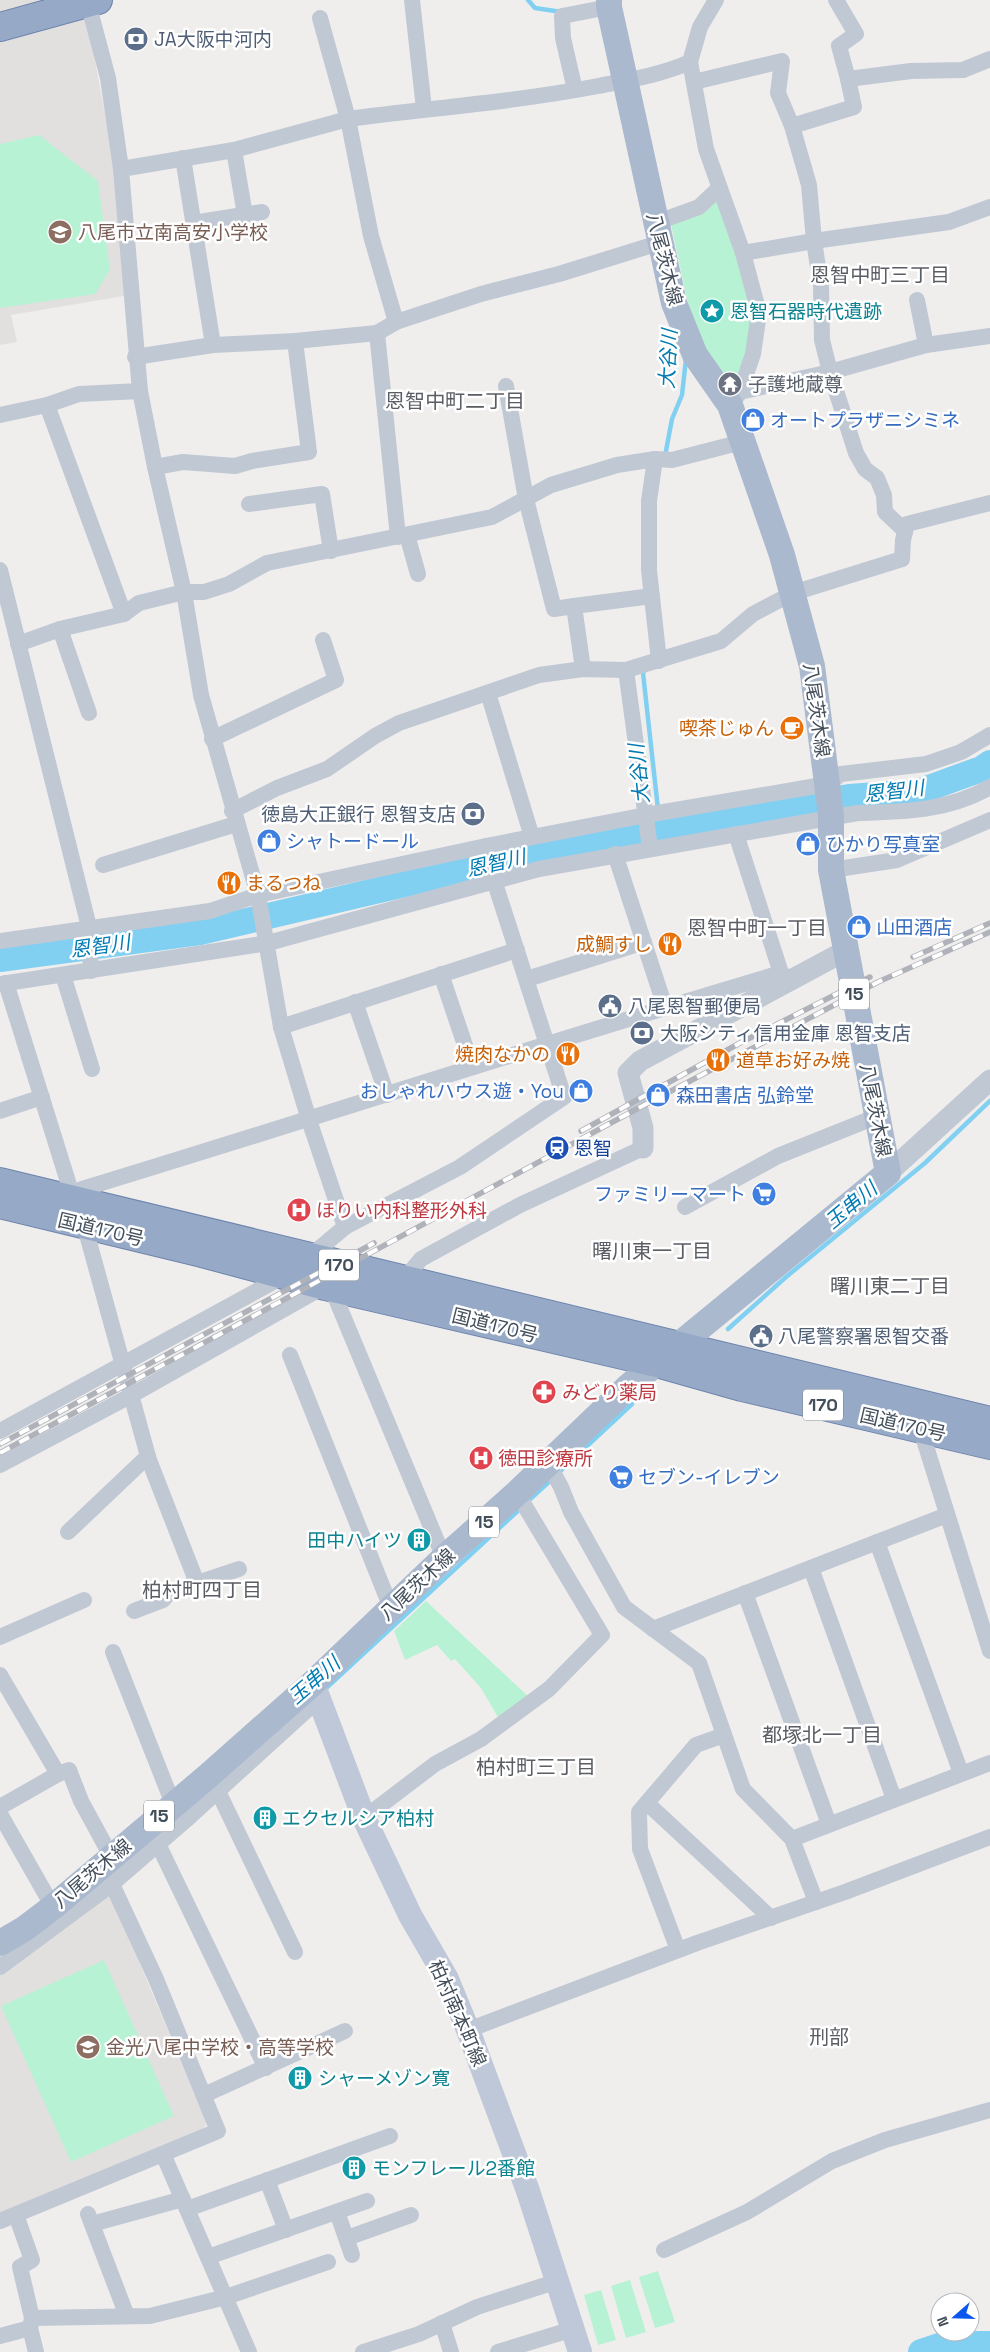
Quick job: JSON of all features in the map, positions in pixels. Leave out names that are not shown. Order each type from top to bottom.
[{"type":"highway","points":[[0,27],[93,1]]},
{"type":"highway","name":"国道170号","points":[[1,1201],[79,1210],[308,1258],[398,1291],[742,1387],[920,1427],[990,1445]]},
{"type":"highway","name":"国道170号","points":[[79,1210],[286,1275],[328,1286],[398,1291],[679,1346],[990,1421]]},
{"type":"main road","name":"八尾茨木線","points":[[0,1942],[24,1929],[53,1907],[107,1872],[173,1804],[214,1783],[316,1691],[391,1608],[518,1493],[630,1385],[888,1173],[830,870],[829,802],[812,666],[793,593],[771,522],[742,442],[735,398],[695,354],[674,303],[657,233],[609,3]]},
{"type":"main road","name":"柏村南本町線","points":[[316,1691],[364,1818],[410,1915],[447,1979],[468,2030],[528,2191],[580,2352]]},
{"type":"street","points":[[412,0],[424,108]]},
{"type":"street","points":[[716,0],[700,27],[690,62],[706,149],[743,253],[758,313],[753,354],[735,398]]},
{"type":"street","points":[[792,126],[854,107],[839,46],[856,34],[836,0]]},
{"type":"street","points":[[93,1],[108,78],[121,168],[140,391],[155,467],[184,592],[201,695],[258,898],[281,1027],[309,1120],[345,1227]]},
{"type":"street","points":[[575,90],[563,38],[562,16],[577,6],[609,3]]},
{"type":"street","points":[[320,18],[348,119],[371,236],[396,322]]},
{"type":"street","points":[[848,79],[911,72],[963,70],[990,59]]},
{"type":"street","points":[[694,82],[782,61],[778,93],[792,126],[809,185],[814,241],[821,286],[822,340],[830,372],[856,453],[865,469],[876,478],[884,495],[886,512],[905,531]]},
{"type":"street","points":[[121,168],[234,150],[348,119],[424,108],[510,100],[575,90],[661,72],[690,62]]},
{"type":"street","points":[[234,150],[245,215]]},
{"type":"street","points":[[183,158],[213,345]]},
{"type":"street","points":[[136,357],[213,345],[295,341],[377,333],[396,322],[481,294],[559,274],[657,233],[699,207],[719,188]]},
{"type":"street","points":[[743,253],[949,222],[990,206]]},
{"type":"street","points":[[193,223],[262,212]]},
{"type":"street","points":[[917,300],[926,345]]},
{"type":"street","points":[[377,333],[402,536],[418,574]]},
{"type":"street","points":[[735,398],[926,345],[990,336]]},
{"type":"street","points":[[155,467],[183,462],[235,466],[252,461],[309,452],[295,341]]},
{"type":"street","points":[[506,386],[526,499],[554,609],[652,596]]},
{"type":"street","points":[[0,415],[47,405],[79,394],[140,391]]},
{"type":"street","points":[[47,405],[124,614]]},
{"type":"street","points":[[18,644],[60,630],[124,614],[138,602],[184,592],[204,592],[228,584],[267,563],[492,517],[551,485],[617,466],[656,459],[672,460],[742,442]]},
{"type":"street","points":[[656,459],[649,501],[649,570],[659,661]]},
{"type":"street","points":[[249,504],[322,494],[331,551]]},
{"type":"street","points":[[103,865],[234,817],[277,788],[327,769],[375,736],[399,723],[539,675],[582,669],[626,670],[721,641],[753,614],[793,593],[902,559],[907,524],[990,503]]},
{"type":"street","points":[[0,570],[88,930],[92,969]]},
{"type":"street","points":[[574,606],[582,669]]},
{"type":"street","points":[[60,630],[89,713]]},
{"type":"street","points":[[212,739],[336,680],[323,640]]},
{"type":"street","points":[[626,670],[650,846]]},
{"type":"street","points":[[488,693],[532,837]]},
{"type":"street","points":[[197,1583],[148,1456],[124,1364],[79,1210],[3,983],[63,975],[267,941],[539,868],[650,846],[736,834],[829,802],[841,774],[926,764],[961,752],[988,738]]},
{"type":"street","points":[[0,941],[88,930],[210,911],[258,898],[486,846],[646,815],[829,802],[858,813],[909,812],[934,808],[990,787]]},
{"type":"street","points":[[830,870],[896,860],[990,820]]},
{"type":"street","points":[[736,834],[786,977]]},
{"type":"street","points":[[308,1258],[345,1227],[460,1166],[564,1097],[494,879],[486,846]]},
{"type":"street","points":[[615,854],[665,1007]]},
{"type":"street","points":[[527,979],[644,942]]},
{"type":"street","points":[[281,1027],[517,950]]},
{"type":"street","points":[[398,1291],[421,1259],[520,1205],[643,1148],[643,1128],[628,1073],[640,1061],[786,977],[845,951]]},
{"type":"street","points":[[441,974],[472,1066]]},
{"type":"street","points":[[63,975],[92,1069]]},
{"type":"street","points":[[79,1210],[82,1189],[309,1120],[472,1066],[665,1007],[786,977]]},
{"type":"street","points":[[355,1002],[386,1095]]},
{"type":"street","points":[[888,1173],[990,1080]]},
{"type":"street","points":[[0,1111],[42,1097]]},
{"type":"street","points":[[685,1207],[778,1156],[878,1116]]},
{"type":"street","points":[[0,1431],[286,1275]]},
{"type":"street","points":[[0,1465],[132,1395],[328,1286],[444,1558]]},
{"type":"street","points":[[290,1355],[391,1608]]},
{"type":"street","points":[[920,1427],[990,1651]]},
{"type":"street","points":[[68,1532],[148,1456]]},
{"type":"street","points":[[548,1463],[561,1487],[571,1512],[624,1608],[699,1663],[743,1789],[792,1838],[816,1902]]},
{"type":"street","points":[[364,1818],[435,1764],[481,1739],[549,1689],[602,1635],[518,1493]]},
{"type":"street","points":[[653,1629],[947,1515]]},
{"type":"street","points":[[877,1542],[961,1773]]},
{"type":"street","points":[[811,1568],[894,1799]]},
{"type":"street","points":[[134,1611],[163,1600],[170,1592],[239,1569]]},
{"type":"street","points":[[745,1593],[829,1824]]},
{"type":"street","points":[[0,1637],[84,1600]]},
{"type":"street","points":[[114,1652],[173,1804]]},
{"type":"street","points":[[0,1675],[58,1774]]},
{"type":"street","points":[[678,1950],[640,1849],[639,1812],[696,1745],[724,1735]]},
{"type":"street","points":[[792,1838],[990,1762]]},
{"type":"street","points":[[0,1806],[58,1774],[69,1770],[107,1872],[156,1979],[218,2131],[0,2221]]},
{"type":"street","points":[[0,1967],[107,1872],[158,1844],[214,1783],[295,1952]]},
{"type":"street","points":[[647,1803],[771,1918]]},
{"type":"street","points":[[0,1814],[53,1907]]},
{"type":"street","points":[[468,2030],[678,1950],[816,1902],[990,1837]]},
{"type":"street","points":[[158,1844],[266,2068]]},
{"type":"street","points":[[204,2095],[345,2031]]},
{"type":"street","points":[[664,2250],[747,2212],[832,2161],[885,2140],[990,2110]]},
{"type":"street","points":[[128,2316],[90,2219],[185,2204],[267,2180],[390,2136]]},
{"type":"street","points":[[163,2154],[249,2352]]},
{"type":"street","points":[[267,2180],[286,2230]]},
{"type":"street","points":[[208,2257],[367,2201]]},
{"type":"street","points":[[337,2212],[352,2255]]},
{"type":"street","points":[[347,2238],[412,2214]]},
{"type":"street","points":[[16,2215],[32,2260],[20,2267],[36,2352]]},
{"type":"street","points":[[1,2330],[31,2323],[150,2316],[226,2297],[328,2262]]},
{"type":"street","points":[[364,2352],[419,2334],[477,2307],[558,2281]]},
{"type":"street","points":[[442,2323],[451,2352]]},
{"type":"street","points":[[498,2352],[573,2329]]},
{"type":"shaded area","points":[[0,0],[60,0],[0,15]]},
{"type":"shaded area","name":"八尾市立南高安小学校","points":[[79,14],[87,18],[115,169],[124,296],[11,315],[17,342],[0,345],[0,34]]},
{"type":"shaded area","name":"金光八尾中学校・高等学校","points":[[110,1892],[206,2122],[204,2130],[0,2214],[0,1972]]},
{"type":"shaded area","points":[[946,2347],[990,2348],[990,2352],[930,2352]]},
{"type":"green space","points":[[39,135],[98,181],[110,270],[95,294],[0,308],[0,144]]},
{"type":"green space","points":[[718,197],[745,272],[751,303],[752,328],[749,348],[734,395],[706,356],[690,313],[670,220]]},
{"type":"green space","points":[[426,1601],[529,1697],[499,1719],[481,1688],[455,1659],[451,1661],[437,1645],[405,1660],[394,1631]]},
{"type":"green space","points":[[104,1960],[174,2116],[71,2162],[1,2006]]},
{"type":"green space","points":[[658,2271],[675,2322],[655,2328],[639,2277]]},
{"type":"green space","points":[[630,2280],[646,2332],[626,2338],[611,2286]]},
{"type":"green space","points":[[601,2290],[616,2340],[598,2345],[584,2295]]},
{"type":"waterway","name":"大谷川","points":[[528,0],[535,8],[562,12]]},
{"type":"waterway","name":"大谷川","points":[[665,456],[672,419],[682,395],[686,359]]},
{"type":"waterway","name":"大谷川","points":[[646,668],[643,673],[658,809]]},
{"type":"waterway","name":"恩智川","points":[[0,959],[200,932],[537,853],[660,829],[849,797],[918,792],[981,769],[990,763]]},
{"type":"waterway","name":"大谷川","points":[[659,816],[660,829]]},
{"type":"waterway","name":"玉串川","points":[[728,1329],[786,1277],[925,1163],[990,1101]]},
{"type":"waterway","name":"玉串川","points":[[558,1473],[632,1404]]},
{"type":"waterway","name":"玉串川","points":[[527,1502],[552,1479]]},
{"type":"waterway","name":"玉串川","points":[[323,1691],[521,1508]]},
{"type":"waterway","points":[[921,2352],[945,2344],[990,2344]]},
{"type":"railway","points":[[913,957],[990,923]]},
{"type":"railway","points":[[0,1453],[633,1111],[878,982],[990,932]]},
{"type":"railway","points":[[581,1131],[738,1044],[870,977]]},
{"type":"railway","points":[[0,1444],[374,1243]]},
{"type":"place","name":"JA大阪中河内","points":[[136,39]]},
{"type":"place","name":"八尾市立南高安小学校","points":[[60,232]]},
{"type":"place","name":"恩智石器時代遺跡","points":[[712,311]]},
{"type":"place","name":"子護地蔵尊","points":[[730,384]]},
{"type":"place","name":"オートプラザニシミネ","points":[[753,420]]},
{"type":"place","name":"喫茶じゅん","points":[[792,728]]},
{"type":"place","name":"徳島大正銀行 恩智支店","points":[[473,814]]},
{"type":"place","name":"シャトードール","points":[[269,841]]},
{"type":"place","name":"ひかり写真室","points":[[808,844]]},
{"type":"place","name":"まるつね","points":[[229,883]]},
{"type":"place","name":"山田酒店","points":[[859,927]]},
{"type":"place","name":"成鯛すし","points":[[670,944]]},
{"type":"place","name":"八尾恩智郵便局","points":[[610,1006]]},
{"type":"place","name":"大阪シティ信用金庫 恩智支店","points":[[642,1033]]},
{"type":"place","name":"焼肉なかの","points":[[568,1054]]},
{"type":"place","name":"道草お好み焼","points":[[718,1060]]},
{"type":"place","name":"おしゃれハウス遊・You","points":[[581,1091]]},
{"type":"place","name":"森田書店 弘鈴堂","points":[[658,1095]]},
{"type":"place","name":"恩智","points":[[557,1148]]},
{"type":"place","name":"ファミリーマート","points":[[764,1194]]},
{"type":"place","name":"ほりい内科整形外科","points":[[299,1210]]},
{"type":"place","name":"八尾警察署恩智交番","points":[[761,1336]]},
{"type":"place","name":"みどり薬局","points":[[544,1392]]},
{"type":"place","name":"徳田診療所","points":[[481,1458]]},
{"type":"place","name":"セブン-イレブン","points":[[621,1477]]},
{"type":"place","name":"田中ハイツ","points":[[419,1540]]},
{"type":"place","name":"エクセルシア柏村","points":[[265,1818]]},
{"type":"place","name":"金光八尾中学校・高等学校","points":[[88,2047]]},
{"type":"place","name":"シャーメゾン寛","points":[[300,2078]]},
{"type":"place","name":"モンフレール2番館","points":[[354,2168]]},
{"type":"district","name":"恩智中町三丁目","points":[[880,275]]},
{"type":"district","name":"恩智中町二丁目","points":[[455,401]]},
{"type":"district","name":"恩智中町一丁目","points":[[757,928]]},
{"type":"district","name":"曙川東一丁目","points":[[652,1251]]},
{"type":"district","name":"曙川東二丁目","points":[[890,1286]]},
{"type":"district","name":"柏村町四丁目","points":[[202,1590]]},
{"type":"district","name":"都塚北一丁目","points":[[822,1735]]},
{"type":"district","name":"柏村町三丁目","points":[[536,1767]]},
{"type":"district","name":"刑部","points":[[829,2037]]}]
